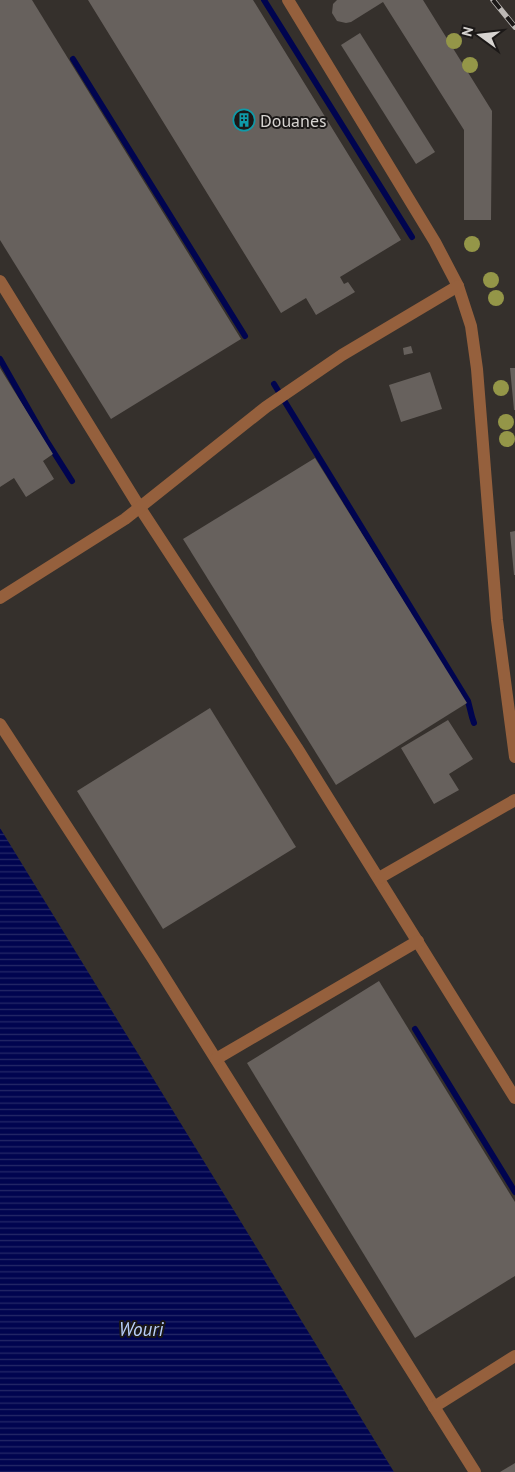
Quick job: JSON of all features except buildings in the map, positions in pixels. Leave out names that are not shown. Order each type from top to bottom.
[{"type":"street","points":[[288,0],[435,242],[458,286],[471,326],[477,369],[497,620],[515,757]]},
{"type":"street","points":[[0,281],[140,508],[297,748],[515,1098]]},
{"type":"street","points":[[0,598],[125,519],[266,407],[342,355],[458,286]]},
{"type":"street","points":[[0,724],[216,1059],[475,1472]]},
{"type":"street","points":[[379,878],[515,800]]},
{"type":"street","points":[[216,1059],[418,941]]},
{"type":"street","points":[[434,1407],[515,1356]]},
{"type":"water","name":"Wouri","points":[[0,828],[394,1472],[0,1472]]},
{"type":"waterway","points":[[264,0],[412,237]]},
{"type":"waterway","points":[[73,59],[245,336]]},
{"type":"waterway","points":[[0,359],[46,440],[72,481]]},
{"type":"waterway","points":[[274,384],[468,701],[474,723]]},
{"type":"waterway","points":[[415,1029],[515,1192]]},
{"type":"railway","points":[[493,0],[515,27]]},
{"type":"place","name":"Douanes","points":[[244,120]]}]
